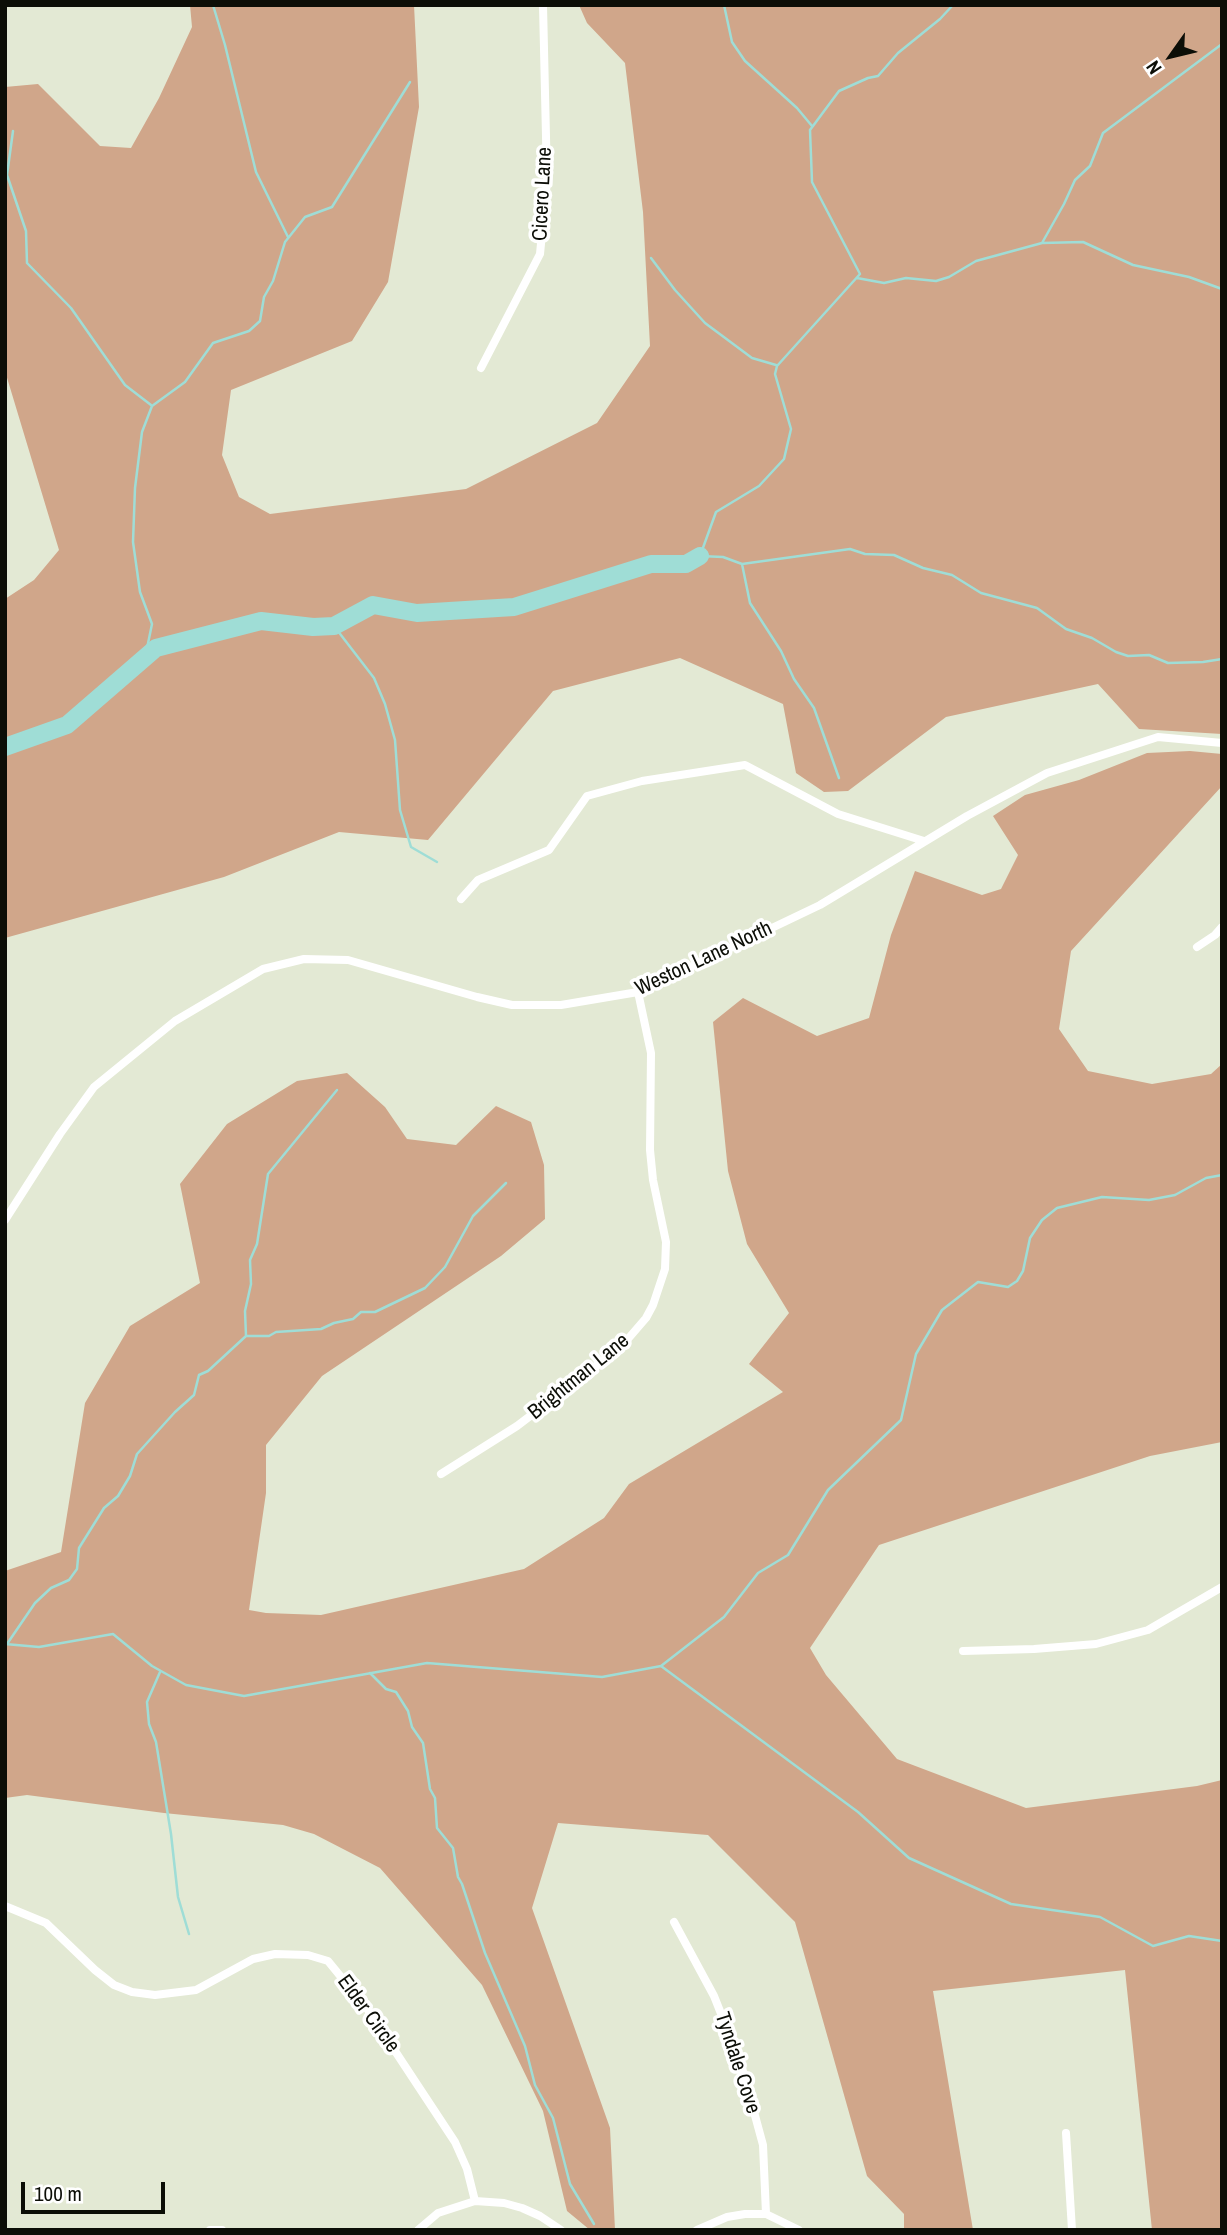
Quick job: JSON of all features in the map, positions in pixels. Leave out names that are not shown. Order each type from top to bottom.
[{"type":"street","name":"Cicero Lane","points":[[481,368],[540,254],[547,181],[543,5]]},
{"type":"street","name":"Weston Lane North","points":[[5,1220],[60,1133],[94,1087],[175,1021],[262,969],[304,959],[348,960],[477,998],[512,1005],[561,1005],[638,992],[820,905],[967,816],[1047,774],[1158,737],[1222,743]]},
{"type":"street","points":[[461,899],[478,880],[549,850],[587,796],[642,781],[745,765],[838,814],[924,841]]},
{"type":"street","points":[[1196,947],[1222,927]]},
{"type":"street","name":"Brightman Lane","points":[[441,1474],[517,1426],[621,1347],[646,1318],[653,1305],[664,1269],[666,1242],[653,1181],[650,1150],[651,1053],[638,992]]},
{"type":"street","points":[[964,1651],[1096,1644],[1148,1630],[1222,1587]]},
{"type":"street","name":"Elder Circle","points":[[5,1906],[46,1923],[95,1970],[114,1985],[132,1992],[155,1995],[196,1990],[253,1959],[275,1954],[309,1955],[328,1961],[368,2010],[455,2142],[467,2169],[475,2202]]},
{"type":"street","name":"Tyndale Cove","points":[[674,1922],[715,1996],[741,2064],[763,2145],[766,2214]]},
{"type":"street","points":[[1066,2133],[1072,2230]]},
{"type":"street","points":[[418,2230],[438,2213],[475,2202],[504,2203],[522,2208],[561,2230]]},
{"type":"street","points":[[697,2230],[727,2217],[766,2214],[799,2230]]},
{"type":"street","points":[[210,2230],[222,2230]]},
{"type":"shaded area","points":[[190,5],[414,5],[419,107],[388,282],[352,341],[231,390],[222,455],[239,497],[270,514],[466,489],[597,423],[650,346],[643,212],[625,63],[587,23],[579,5],[1222,5],[1222,734],[1139,729],[1098,684],[946,717],[848,791],[824,792],[796,773],[783,704],[680,658],[553,691],[428,840],[339,832],[224,877],[5,938],[5,599],[34,580],[59,550],[5,371],[5,87],[38,84],[100,146],[131,148],[159,98],[192,27]]},
{"type":"shaded area","points":[[1190,751],[1222,754],[1222,786],[1071,951],[1059,1029],[1088,1071],[1152,1084],[1211,1074],[1222,1064],[1222,1442],[1150,1456],[879,1545],[810,1648],[826,1675],[897,1759],[1026,1808],[1197,1786],[1222,1780],[1222,2230],[1152,2230],[1125,1970],[933,1991],[973,2230],[904,2230],[904,2214],[867,2176],[795,1922],[708,1835],[558,1823],[532,1908],[610,2128],[615,2230],[590,2230],[567,2211],[543,2111],[482,1985],[380,1868],[314,1834],[283,1825],[27,1795],[5,1798],[5,1571],[61,1552],[85,1403],[130,1326],[200,1283],[180,1184],[227,1124],[297,1081],[347,1073],[385,1107],[407,1139],[456,1145],[496,1106],[531,1122],[544,1165],[545,1219],[501,1256],[322,1376],[266,1445],[266,1493],[249,1610],[321,1615],[524,1569],[604,1518],[629,1484],[783,1392],[749,1364],[789,1313],[747,1244],[728,1171],[713,1022],[743,998],[817,1036],[869,1018],[891,935],[915,871],[982,895],[1001,889],[1018,855],[993,816],[1025,795],[1079,780],[1147,753]]},
{"type":"waterway","points":[[213,5],[256,172],[288,237]]},
{"type":"waterway","points":[[724,5],[732,42],[745,61],[797,108],[812,126]]},
{"type":"waterway","points":[[953,5],[898,53],[878,76],[839,91],[810,130],[812,182],[860,274],[777,366],[775,374],[791,429],[784,459],[759,486],[716,512],[700,556],[723,557],[742,564],[850,549],[865,554],[894,555],[923,568],[952,575],[981,593],[1037,608],[1066,629],[1092,638],[1128,656],[1149,655],[1168,663],[1222,659]]},
{"type":"waterway","points":[[1042,243],[1075,180],[1090,166],[1103,133],[1222,44]]},
{"type":"waterway","points":[[145,658],[152,624],[140,592],[133,542],[135,488],[142,432],[152,406],[185,382],[213,343],[249,331],[260,321],[264,297],[273,281],[285,242],[305,217],[332,207],[410,82]]},
{"type":"waterway","points":[[13,131],[7,175],[26,231],[27,263],[71,308],[125,385],[151,405]]},
{"type":"waterway","points":[[857,278],[884,283],[906,278],[936,281],[949,277],[976,261],[1042,243],[1083,242],[1133,265],[1189,277],[1222,289]]},
{"type":"waterway","points":[[651,258],[705,323],[752,358],[776,365]]},
{"type":"waterway","points":[[5,747],[67,725],[156,648],[261,621],[313,627],[334,626],[373,605],[417,613],[514,607],[651,564],[686,564],[700,556]]},
{"type":"waterway","points":[[742,564],[750,603],[814,708],[839,778]]},
{"type":"waterway","points":[[334,626],[374,678],[385,704],[395,740],[400,810],[411,847],[437,862]]},
{"type":"waterway","points":[[7,1644],[35,1603],[51,1588],[69,1580],[77,1569],[79,1548],[104,1508],[118,1496],[130,1476],[137,1454],[194,1395],[199,1375],[208,1371],[246,1336],[245,1311],[251,1284],[250,1260],[257,1244],[268,1174],[337,1090]]},
{"type":"waterway","points":[[661,1666],[724,1617],[758,1573],[788,1555],[828,1490],[901,1420],[916,1354],[942,1310],[978,1282],[1008,1287],[1017,1281],[1023,1271],[1030,1238],[1042,1220],[1057,1208],[1102,1197],[1149,1200],[1175,1195],[1206,1178],[1222,1175]]},
{"type":"waterway","points":[[247,1336],[321,1329],[353,1319],[361,1312],[375,1312],[425,1288],[445,1267],[473,1216],[506,1183]]},
{"type":"waterway","points":[[5,1644],[39,1647],[113,1634],[152,1666],[186,1685],[244,1696],[427,1663],[602,1677],[661,1666],[858,1812],[909,1858],[1011,1904],[1100,1917],[1153,1946],[1189,1936],[1222,1941]]},
{"type":"waterway","points":[[160,1672],[147,1702],[149,1724],[156,1742],[178,1897],[189,1934]]},
{"type":"waterway","points":[[370,1673],[386,1689],[396,1692],[408,1711],[412,1727],[423,1743],[430,1789],[435,1798],[437,1828],[453,1848],[458,1877],[485,1953],[525,2046],[535,2085],[553,2118],[570,2184],[594,2224]]}]
